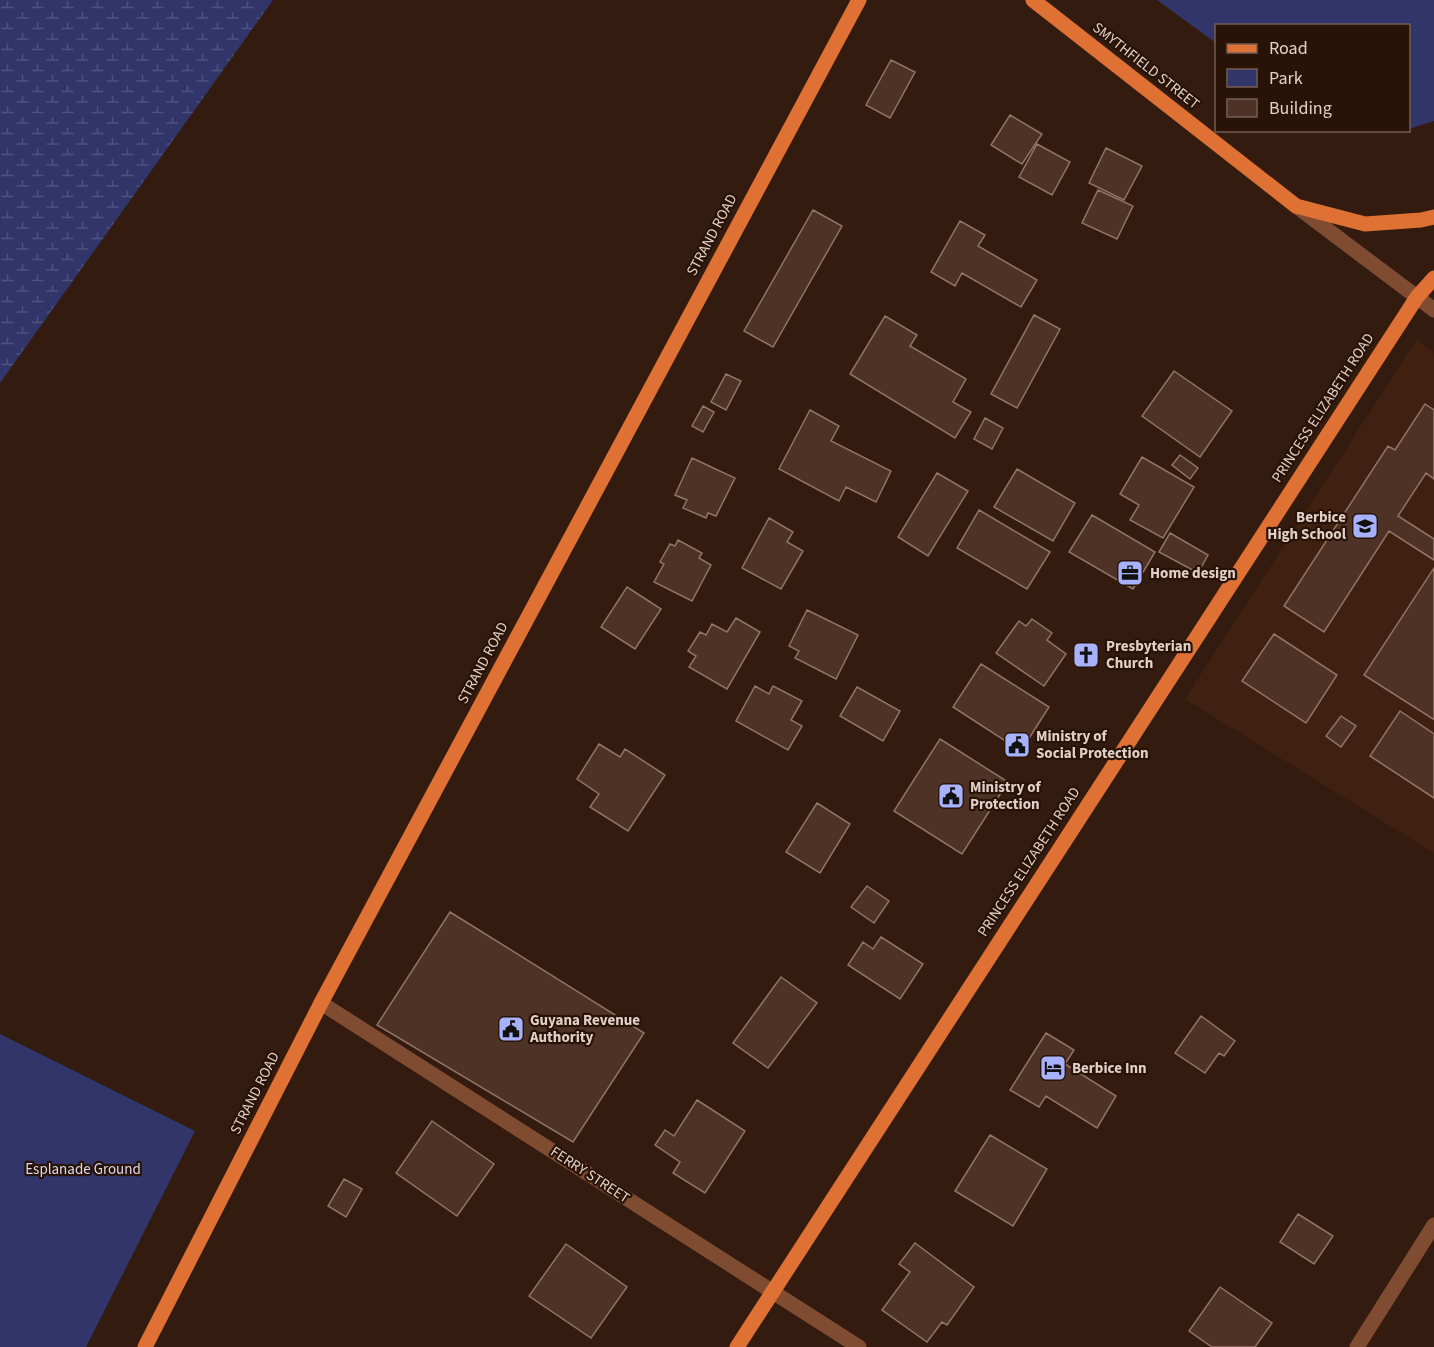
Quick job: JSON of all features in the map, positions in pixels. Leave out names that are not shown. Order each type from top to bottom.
[{"type":"main road","name":"STRAND ROAD","points":[[145,1347],[321,1003],[859,0]]},
{"type":"main road","name":"SMYTHFIELD STREET","points":[[1033,0],[1296,206],[1365,224],[1434,217]]},
{"type":"main road","name":"PRINCESS ELIZABETH ROAD","points":[[737,1347],[1417,297],[1434,278]]},
{"type":"street","points":[[1296,206],[1434,310]]},
{"type":"street","name":"FERRY STREET","points":[[321,1003],[859,1347]]},
{"type":"street","points":[[1357,1347],[1434,1225]]},
{"type":"shaded area","name":"Berbice High School","points":[[1417,339],[1434,353],[1434,853],[1185,699]]},
{"type":"green space","points":[[0,0],[273,0],[0,383]]},
{"type":"green space","points":[[1157,0],[1434,0],[1434,121],[1410,129],[1410,24],[1215,24],[1215,42]]},
{"type":"green space","name":"Esplanade Ground","points":[[0,1034],[195,1131],[86,1347],[0,1347]]},
{"type":"building","points":[[891,60],[915,72],[890,118],[866,105]]},
{"type":"building","points":[[1010,115],[1042,134],[1022,164],[991,145]]},
{"type":"building","points":[[1037,144],[1070,162],[1052,195],[1019,177]]},
{"type":"building","points":[[1106,148],[1142,166],[1124,200],[1089,183]]},
{"type":"building","points":[[1098,190],[1133,206],[1117,239],[1082,223]]},
{"type":"building","points":[[813,210],[842,226],[773,347],[744,331]]},
{"type":"building","points":[[960,221],[985,235],[978,246],[1037,280],[1021,307],[962,273],[955,286],[931,272]]},
{"type":"building","points":[[1034,315],[1060,329],[1017,408],[991,394]]},
{"type":"building","points":[[885,316],[917,335],[910,346],[966,379],[953,402],[971,412],[955,438],[850,374]]},
{"type":"building","points":[[1174,371],[1232,411],[1200,457],[1142,416]]},
{"type":"building","points":[[726,374],[741,381],[726,410],[711,402]]},
{"type":"building","points":[[1425,404],[1434,410],[1434,479],[1426,473],[1398,516],[1434,539],[1434,560],[1389,531],[1324,632],[1284,606],[1388,446],[1395,450]]},
{"type":"building","points":[[703,406],[714,412],[703,432],[692,426]]},
{"type":"building","points":[[810,410],[839,426],[831,441],[891,471],[876,502],[846,487],[839,501],[779,469]]},
{"type":"building","points":[[985,418],[1003,428],[992,449],[974,439]]},
{"type":"building","points":[[1180,455],[1198,468],[1190,479],[1172,465]]},
{"type":"building","points":[[1142,457],[1194,487],[1163,538],[1130,520],[1139,505],[1120,494]]},
{"type":"building","points":[[692,458],[735,478],[716,516],[708,513],[706,518],[683,508],[687,500],[675,495]]},
{"type":"building","points":[[1017,469],[1075,503],[1053,541],[994,507]]},
{"type":"building","points":[[937,473],[968,491],[928,556],[898,537]]},
{"type":"building","points":[[979,510],[1050,552],[1027,589],[957,548]]},
{"type":"building","points":[[1092,515],[1155,552],[1133,589],[1069,552]]},
{"type":"building","points":[[769,518],[793,532],[787,542],[803,551],[781,589],[742,568]]},
{"type":"building","points":[[1170,533],[1208,555],[1198,573],[1159,552]]},
{"type":"building","points":[[678,540],[702,553],[699,558],[711,565],[692,601],[654,582],[664,564],[660,562],[670,544],[675,546]]},
{"type":"building","points":[[1434,568],[1434,719],[1433,719],[1364,675]]},
{"type":"building","points":[[627,587],[661,609],[635,649],[601,627]]},
{"type":"building","points":[[807,610],[858,635],[836,679],[795,658],[799,651],[789,646]]},
{"type":"building","points":[[736,618],[760,632],[727,689],[689,667],[696,656],[688,651],[700,632],[706,635],[712,624],[727,632]]},
{"type":"building","points":[[1032,619],[1052,633],[1047,640],[1066,654],[1044,686],[996,653],[1019,621],[1026,626]]},
{"type":"building","points":[[1274,634],[1337,675],[1306,723],[1242,681]]},
{"type":"building","name":"Ministry of Protection","points":[[981,664],[1049,707],[1021,751],[953,707]]},
{"type":"building","points":[[755,686],[769,694],[773,686],[802,701],[791,720],[802,726],[788,750],[736,721]]},
{"type":"building","points":[[857,687],[900,711],[883,741],[840,716]]},
{"type":"building","points":[[1400,711],[1434,734],[1434,798],[1370,756]]},
{"type":"building","points":[[1341,716],[1356,726],[1341,747],[1326,736]]},
{"type":"building","name":"Ministry of Protection","points":[[940,739],[1008,782],[962,854],[894,811]]},
{"type":"building","points":[[599,744],[620,757],[625,749],[665,775],[628,831],[590,807],[599,794],[577,779]]},
{"type":"building","points":[[817,803],[850,824],[820,873],[786,852]]},
{"type":"building","points":[[867,886],[889,901],[874,923],[851,907]]},
{"type":"building","name":"Guyana Revenue Authority","points":[[450,912],[644,1033],[573,1142],[377,1025]]},
{"type":"building","points":[[881,937],[923,964],[900,999],[848,965],[863,942],[873,949]]},
{"type":"building","points":[[781,977],[817,1003],[768,1068],[733,1043]]},
{"type":"building","points":[[1201,1016],[1235,1041],[1224,1056],[1219,1053],[1205,1073],[1175,1053]]},
{"type":"building","points":[[1046,1033],[1074,1050],[1065,1064],[1116,1096],[1097,1128],[1046,1096],[1039,1107],[1010,1090]]},
{"type":"building","points":[[697,1100],[745,1131],[705,1193],[673,1173],[680,1162],[655,1145],[665,1130],[674,1136]]},
{"type":"building","points":[[432,1121],[494,1164],[457,1216],[396,1173]]},
{"type":"building","points":[[990,1135],[1047,1169],[1013,1226],[955,1191]]},
{"type":"building","points":[[344,1179],[362,1189],[346,1217],[328,1206]]},
{"type":"building","points":[[1298,1214],[1333,1236],[1314,1264],[1280,1242]]},
{"type":"building","points":[[915,1243],[974,1287],[947,1325],[942,1322],[927,1342],[882,1310],[910,1272],[899,1264]]},
{"type":"building","points":[[566,1244],[627,1287],[591,1338],[529,1296]]},
{"type":"building","points":[[1220,1287],[1272,1323],[1255,1347],[1212,1347],[1189,1331]]},
{"type":"place","name":"Berbice High School","points":[[1365,526]]},
{"type":"place","name":"Home design","points":[[1130,573]]},
{"type":"place","name":"Presbyterian Church","points":[[1086,655]]},
{"type":"place","name":"Ministry of Social Protection","points":[[1017,745]]},
{"type":"place","name":"Ministry of Protection","points":[[951,796]]},
{"type":"place","name":"Guyana Revenue Authority","points":[[511,1029]]},
{"type":"place","name":"Berbice Inn","points":[[1053,1068]]}]
